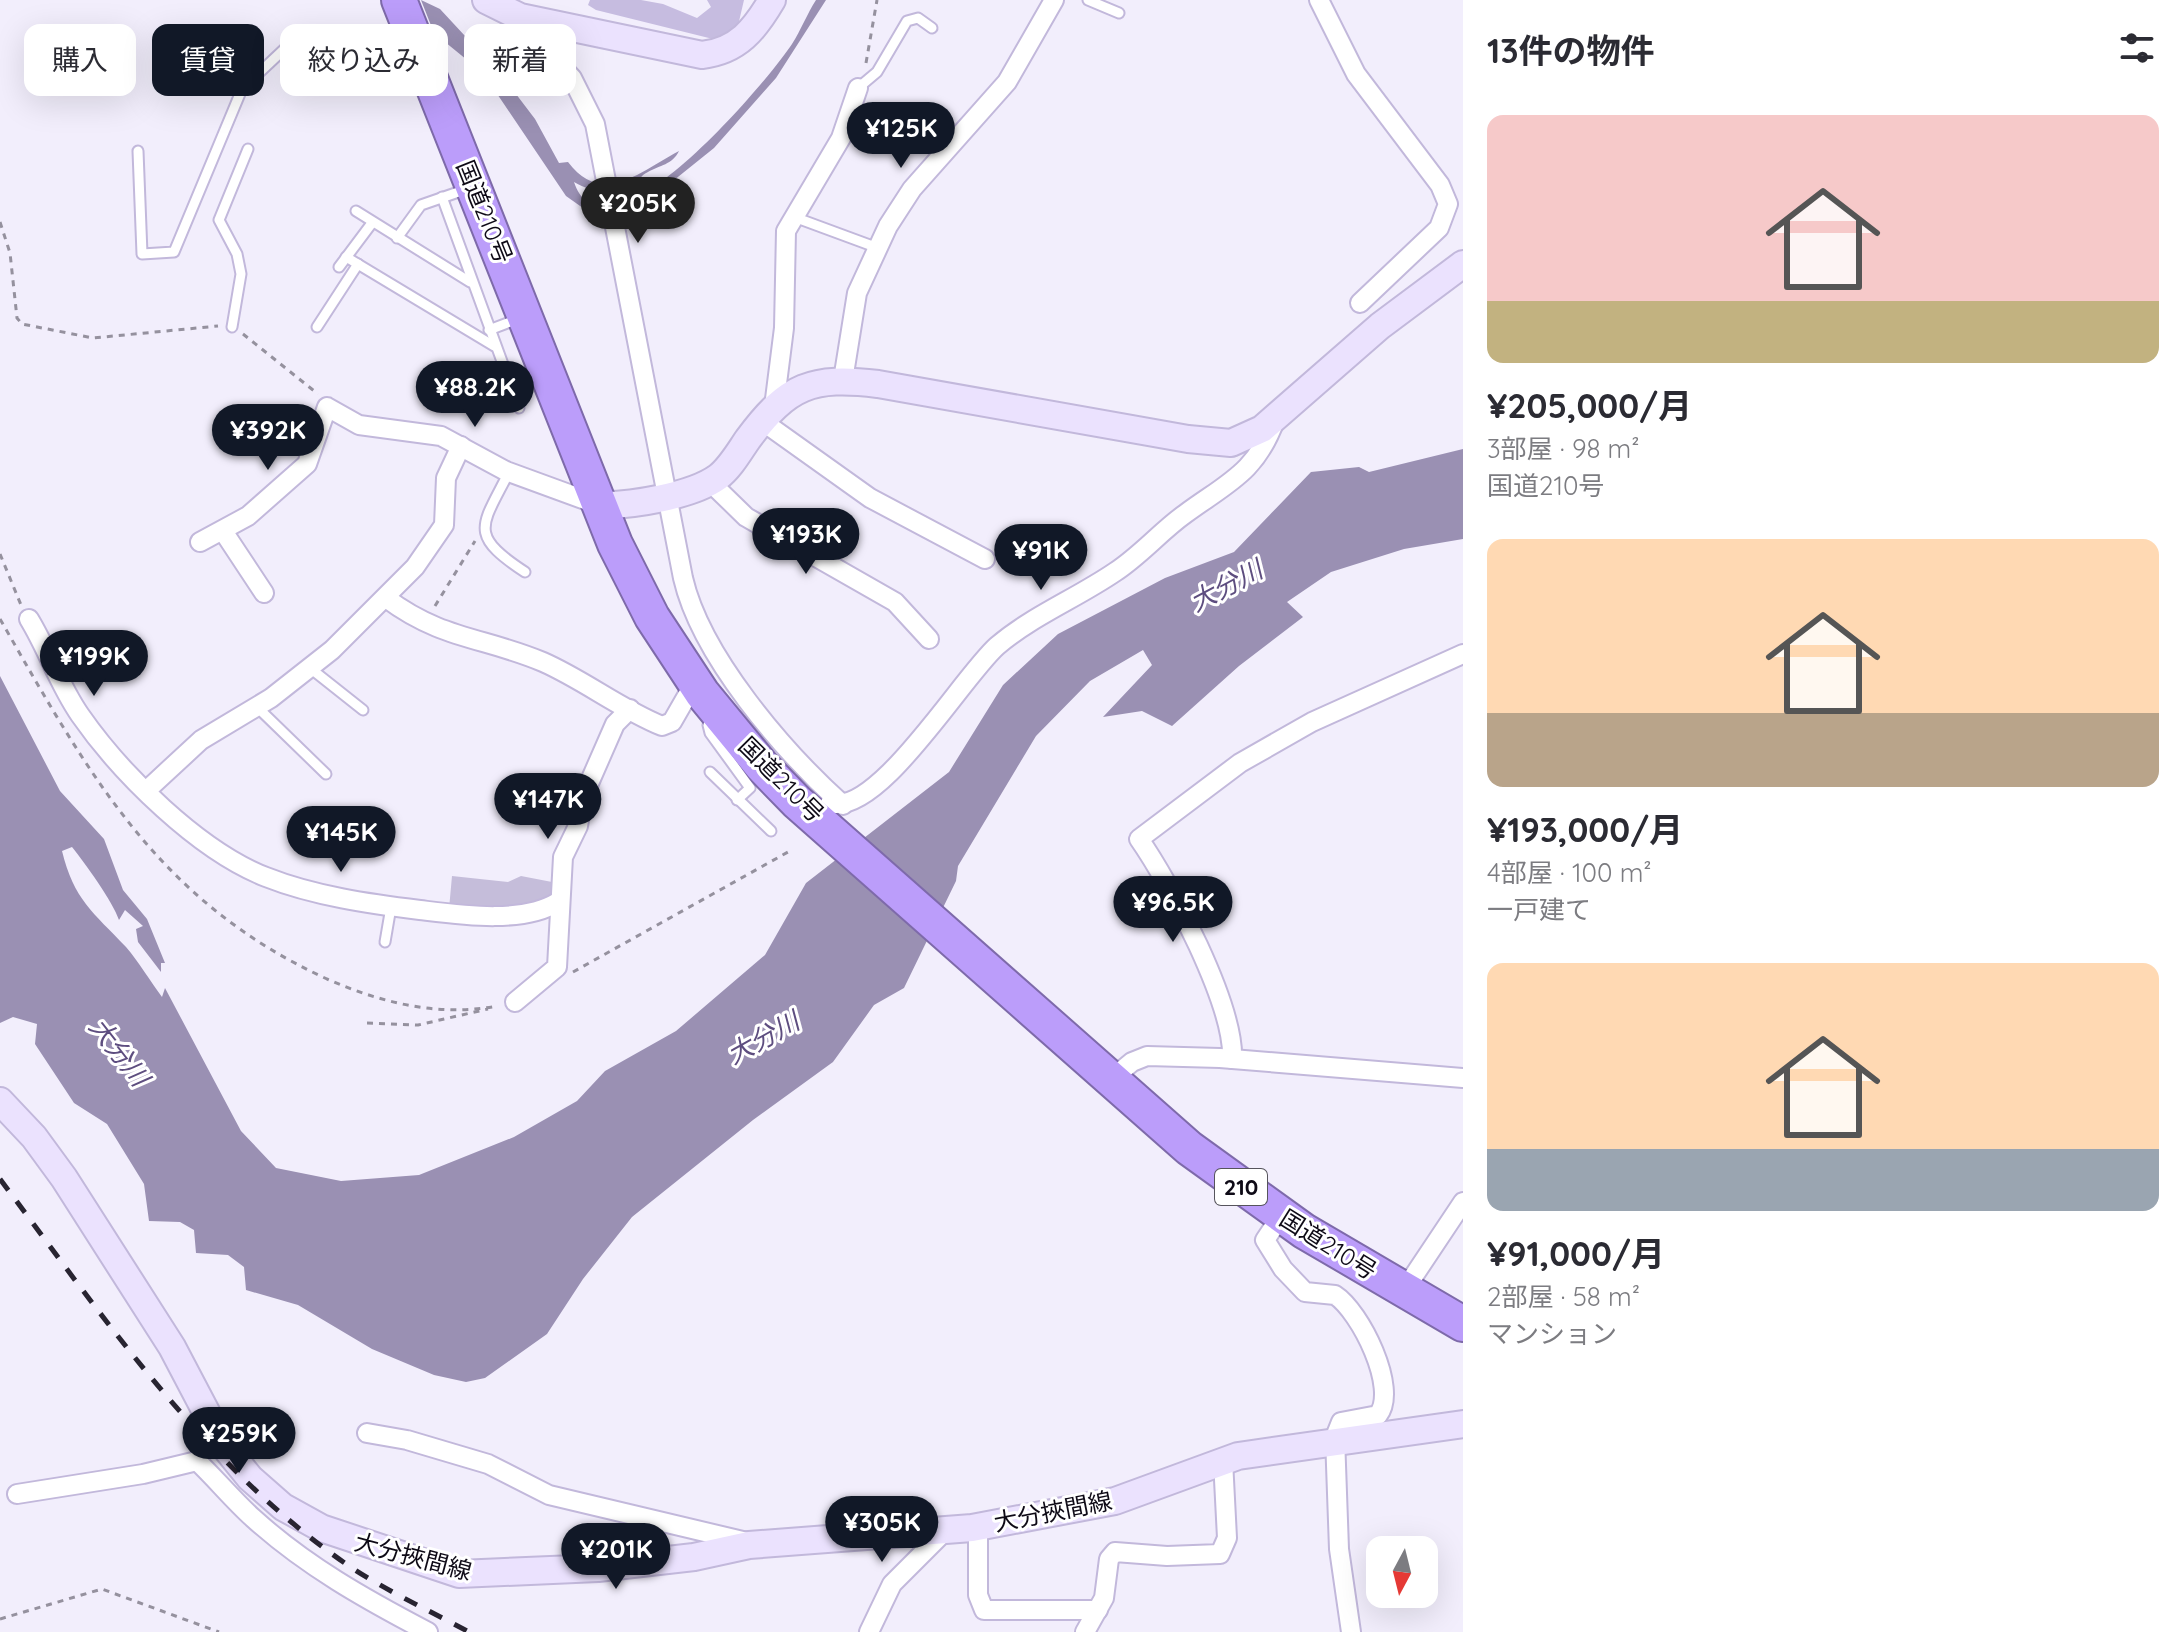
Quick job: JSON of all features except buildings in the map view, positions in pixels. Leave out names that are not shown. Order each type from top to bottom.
[{"type":"highway","name":"国道210号","points":[[399,0],[409,24]]},
{"type":"highway","name":"国道210号","points":[[438,96],[599,505],[639,594],[695,682],[759,763],[835,816],[1041,1020],[1189,1148],[1281,1216],[1403,1292],[1463,1324]]},
{"type":"main road","points":[[490,1],[525,18],[702,55],[722,51],[740,42],[754,28],[772,0]]},
{"type":"main road","points":[[599,505],[668,496],[710,482],[721,475],[768,414],[809,384],[843,380],[1213,443],[1246,438],[1275,420],[1380,326],[1463,264]]},
{"type":"main road","name":"大分挾間線","points":[[0,1101],[34,1137],[64,1178],[172,1347],[235,1461],[273,1500],[295,1515],[349,1540],[471,1575],[538,1573],[657,1561],[757,1544],[978,1527],[1115,1501],[1223,1460],[1259,1452],[1335,1444],[1367,1436],[1463,1424]]},
{"type":"street","points":[[843,380],[857,293],[878,248],[912,189],[1007,82],[1054,0]]},
{"type":"street","points":[[1319,0],[1348,63],[1440,185],[1448,204],[1439,228],[1360,303]]},
{"type":"street","points":[[525,18],[524,26],[572,78],[595,124],[687,594],[703,634],[835,816],[879,786],[1001,643],[1115,572],[1182,516],[1242,476],[1266,445],[1275,420]]},
{"type":"street","points":[[858,88],[841,138],[794,217],[785,238],[784,328],[768,414],[870,498],[985,559]]},
{"type":"street","points":[[200,542],[261,506],[307,464],[327,407],[359,425],[435,434],[509,472],[599,505]]},
{"type":"street","points":[[147,790],[201,740],[310,668],[386,598],[423,558],[444,525],[446,478],[461,446]]},
{"type":"street","points":[[710,482],[746,517],[895,602],[929,639]]},
{"type":"street","points":[[223,531],[264,593]]},
{"type":"street","points":[[386,598],[423,622],[459,638],[544,663],[666,726],[672,722],[695,682]]},
{"type":"street","points":[[29,619],[80,715],[147,790],[188,829],[250,870],[282,882],[391,907],[501,914],[546,908],[558,902]]},
{"type":"street","points":[[1232,1059],[1223,1012],[1197,947],[1167,879],[1139,839],[1240,763],[1312,722],[1463,654]]},
{"type":"street","points":[[515,1002],[557,967],[561,865],[578,826],[583,797],[615,724],[630,709]]},
{"type":"street","points":[[1109,1081],[1142,1057],[1232,1059],[1463,1078]]},
{"type":"street","points":[[1403,1292],[1463,1202]]},
{"type":"street","points":[[1281,1216],[1267,1235],[1267,1246],[1299,1288],[1310,1293],[1335,1295],[1350,1310],[1362,1325],[1384,1386],[1385,1403],[1378,1415],[1341,1422],[1335,1444],[1339,1549],[1351,1632]]},
{"type":"street","points":[[367,1433],[407,1440],[488,1464],[549,1495],[757,1544]]},
{"type":"street","points":[[1085,1632],[1105,1592],[1109,1559],[1115,1552],[1181,1557],[1220,1554],[1227,1538],[1223,1460]]},
{"type":"street","points":[[17,1494],[143,1474],[197,1461],[240,1507],[287,1547],[365,1600],[416,1629]]},
{"type":"street","points":[[978,1527],[978,1595],[984,1610],[1098,1610]]},
{"type":"street","points":[[869,1632],[892,1584],[945,1531]]},
{"type":"lane","points":[[1088,0],[1119,13]]},
{"type":"lane","points":[[858,88],[877,72],[907,21],[918,18],[932,28]]},
{"type":"lane","points":[[138,151],[142,254],[174,252],[242,89],[280,53]]},
{"type":"lane","points":[[232,327],[241,274],[237,254],[219,220],[248,149]]},
{"type":"lane","points":[[397,238],[421,205],[474,187]]},
{"type":"lane","points":[[442,197],[470,282],[519,408]]},
{"type":"lane","points":[[356,211],[470,282]]},
{"type":"lane","points":[[794,217],[878,248]]},
{"type":"lane","points":[[339,267],[372,223]]},
{"type":"lane","points":[[346,257],[496,346]]},
{"type":"lane","points":[[317,327],[358,264]]},
{"type":"lane","points":[[489,330],[525,317]]},
{"type":"lane","points":[[509,472],[483,524],[490,544],[525,572]]},
{"type":"lane","points":[[310,668],[363,710]]},
{"type":"lane","points":[[256,706],[326,774]]},
{"type":"lane","points":[[719,715],[708,725],[710,733],[750,788],[737,800]]},
{"type":"lane","points":[[710,772],[771,831]]},
{"type":"lane","points":[[385,942],[391,907]]},
{"type":"path","points":[[858,88],[877,0]]},
{"type":"path","points":[[0,222],[8,240],[17,318],[22,324],[93,338],[232,327],[295,373],[327,407]]},
{"type":"path","points":[[423,622],[465,561],[483,524]]},
{"type":"path","points":[[0,554],[29,619]]},
{"type":"path","points":[[367,1023],[427,1024],[515,1002]]},
{"type":"path","points":[[0,1619],[102,1589],[219,1632]]},
{"type":"shaded area","points":[[590,0],[641,0],[663,4],[697,18],[711,7],[707,0],[744,0],[737,30],[717,40],[596,10],[588,5]]},
{"type":"shaded area","points":[[452,876],[508,882],[521,876],[552,882],[550,900],[509,910],[449,909]]},
{"type":"water","points":[[421,0],[440,9],[464,35],[464,57],[448,44],[448,24],[430,24]]},
{"type":"water","points":[[816,0],[826,0],[776,78],[714,148],[658,193],[630,208],[604,215],[590,213],[566,196],[499,96],[517,96],[535,119],[559,163],[568,162],[594,182],[608,184],[636,176],[679,151],[669,162],[646,173],[634,185],[620,192],[595,191],[574,182],[592,204],[618,205],[651,189],[687,161],[722,127],[778,64]]},
{"type":"water","name":"大分川","points":[[1463,449],[1463,539],[1404,549],[1331,572],[1287,602],[1303,617],[1239,666],[1172,726],[1142,711],[1103,717],[1152,665],[1143,650],[1090,681],[1036,736],[958,866],[956,881],[904,988],[874,1005],[833,1062],[753,1120],[632,1217],[583,1279],[547,1334],[485,1378],[466,1382],[434,1375],[372,1349],[298,1305],[246,1290],[244,1267],[228,1255],[196,1253],[194,1230],[180,1222],[149,1221],[144,1184],[107,1124],[74,1103],[35,1044],[37,1024],[13,1017],[0,1023],[0,676],[60,791],[104,839],[123,890],[147,919],[165,963],[161,963],[161,972],[138,942],[136,929],[143,926],[125,910],[119,920],[105,893],[72,847],[62,851],[72,882],[94,914],[131,953],[162,997],[165,988],[241,1131],[276,1168],[341,1181],[419,1175],[514,1137],[577,1101],[605,1071],[676,1031],[765,955],[806,883],[949,772],[1003,685],[1058,634],[1165,578],[1234,552],[1311,472],[1359,467],[1369,472]]},
{"type":"railway","points":[[0,1179],[160,1388],[250,1485],[299,1529],[352,1568],[469,1632]]}]
